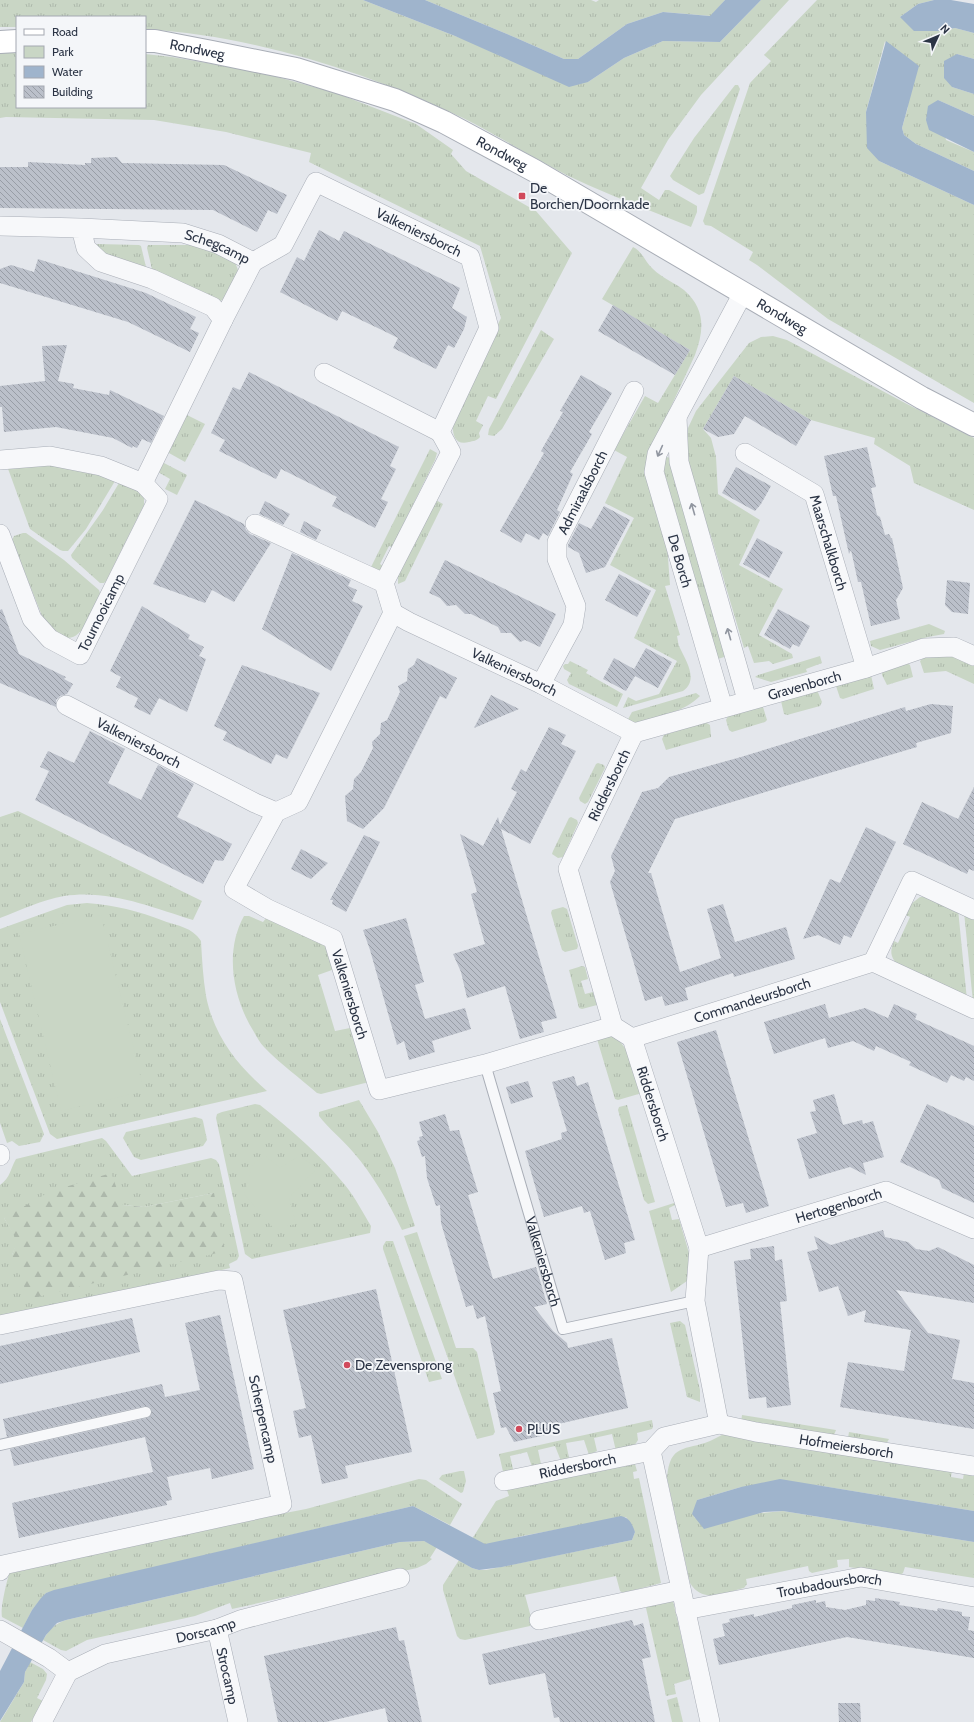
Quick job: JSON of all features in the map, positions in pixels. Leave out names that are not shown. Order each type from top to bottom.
[{"type":"main road","points":[[0,42],[16,41]]},
{"type":"main road","name":"Rondweg","points":[[146,41],[212,52],[296,69],[395,100],[444,122],[535,171],[922,398],[974,425]]},
{"type":"street","name":"Valkeniersborch","points":[[253,262],[283,246],[316,182],[470,257],[489,328],[440,432]]},
{"type":"street","name":"Schegcamp","points":[[0,226],[183,233],[218,244],[253,262],[223,320]]},
{"type":"street","points":[[81,228],[86,248],[101,262],[152,279],[213,307],[223,320],[143,483]]},
{"type":"street","name":"De Borch","points":[[723,708],[654,472],[657,454],[743,293]]},
{"type":"street","points":[[276,812],[298,802],[393,613],[384,583],[451,452],[440,432],[324,373]]},
{"type":"street","name":"Admiraalsborch","points":[[541,684],[573,624],[576,606],[557,559],[556,542],[634,391]]},
{"type":"street","name":"De Borch","points":[[677,416],[679,462],[747,700]]},
{"type":"street","name":"Maarschalkborch","points":[[745,453],[814,494],[866,668]]},
{"type":"street","name":"Tournooicamp","points":[[0,460],[50,456],[100,466],[143,483],[158,499],[80,655],[50,639],[32,619],[0,534]]},
{"type":"street","points":[[255,524],[384,583]]},
{"type":"street","name":"Valkeniersborch","points":[[393,613],[541,684],[634,733]]},
{"type":"street","name":"Gravenborch","points":[[634,733],[747,700],[866,668],[924,648],[954,647],[974,656]]},
{"type":"street","name":"Valkeniersborch","points":[[66,705],[241,796],[276,812],[234,889],[268,909],[333,939],[379,1090],[485,1064],[613,1026]]},
{"type":"street","name":"Riddersborch","points":[[613,1026],[568,869],[634,733]]},
{"type":"street","points":[[974,910],[912,881],[873,962],[974,1009]]},
{"type":"street","name":"Commandeursborch","points":[[632,1038],[873,962]]},
{"type":"street","points":[[613,1026],[632,1038]]},
{"type":"street","name":"Riddersborch","points":[[632,1038],[699,1248],[695,1301],[719,1424]]},
{"type":"street","name":"Hertogenborch","points":[[699,1248],[886,1191],[974,1229]]},
{"type":"street","name":"Scherpencamp","points":[[0,1325],[219,1280],[233,1281],[282,1504],[3,1565],[0,1571]]},
{"type":"street","points":[[710,1722],[651,1451],[664,1437],[719,1424]]},
{"type":"street","name":"Hofmeiersborch","points":[[719,1424],[756,1432],[974,1466]]},
{"type":"street","name":"Riddersborch","points":[[504,1482],[651,1451]]},
{"type":"street","name":"Troubadoursborch","points":[[685,1610],[860,1577],[974,1597]]},
{"type":"street","name":"Dorscamp","points":[[68,1672],[105,1654],[217,1629],[240,1620],[400,1578]]},
{"type":"street","points":[[539,1620],[681,1590]]},
{"type":"street","name":"Strocamp","points":[[217,1629],[238,1722]]},
{"type":"street","points":[[2,1631],[49,1658],[68,1672],[42,1722]]},
{"type":"lane","name":"Valkeniersborch","points":[[485,1064],[563,1329],[695,1301]]},
{"type":"lane","points":[[0,1445],[146,1412]]},
{"type":"green space","points":[[0,0],[363,0],[455,36],[588,82],[624,58],[663,41],[720,42],[761,0],[789,0],[701,95],[668,140],[641,188],[659,200],[665,190],[669,190],[697,206],[697,212],[691,227],[572,178],[463,118],[425,101],[387,85],[308,58],[227,39],[146,29],[146,16],[16,16],[16,27],[0,27]]},
{"type":"green space","points":[[425,0],[591,0],[596,2],[599,0],[725,0],[711,16],[663,12],[627,24],[578,59],[564,59]]},
{"type":"green space","points":[[817,0],[934,0],[918,4],[900,17],[939,31],[955,28],[974,33],[974,59],[957,54],[952,87],[974,94],[974,116],[938,100],[946,140],[974,152],[974,171],[916,144],[904,135],[902,128],[908,107],[885,41],[866,112],[879,161],[974,205],[974,403],[828,319],[749,260],[753,252],[711,226],[705,225],[703,221],[750,83],[771,61],[764,55]]},
{"type":"green space","points":[[16,52],[16,108],[146,108],[146,54],[172,57],[259,72],[336,93],[416,124],[453,150],[451,154],[466,171],[536,211],[572,253],[496,399],[488,396],[476,421],[483,425],[479,433],[480,437],[469,442],[463,443],[458,441],[455,438],[453,423],[454,413],[501,318],[480,246],[309,162],[311,153],[226,132],[154,120],[0,118],[0,53]]},
{"type":"green space","points":[[735,85],[738,85],[740,89],[704,193],[699,195],[673,180],[670,176],[694,138]]},
{"type":"green space","points":[[97,244],[139,245],[141,246],[146,267],[144,269],[98,255],[94,246]]},
{"type":"green space","points":[[148,245],[197,245],[208,248],[235,262],[238,270],[224,299],[220,301],[158,274],[152,269],[147,248]]},
{"type":"green space","points":[[633,247],[650,266],[664,278],[684,290],[691,297],[700,313],[701,329],[695,355],[655,441],[667,544],[670,585],[665,586],[680,635],[677,636],[679,645],[690,670],[690,681],[688,687],[683,691],[623,708],[628,697],[636,701],[659,694],[677,661],[634,638],[656,590],[610,565],[634,518],[605,503],[627,457],[614,450],[645,396],[658,403],[690,350],[602,299]]},
{"type":"green space","points":[[541,330],[554,339],[502,429],[494,436],[488,435],[489,429]]},
{"type":"green space","points":[[773,336],[787,340],[974,438],[974,510],[914,483],[910,466],[874,444],[875,438],[811,420],[734,376],[703,429],[711,438],[716,457],[718,494],[760,520],[739,565],[783,589],[759,635],[792,654],[793,658],[773,664],[769,661],[754,663],[748,646],[744,648],[710,533],[705,535],[687,474],[686,444],[688,428],[696,411],[749,343],[761,337]]},
{"type":"green space","points":[[187,415],[205,424],[185,462],[168,451]]},
{"type":"green space","points":[[430,449],[437,453],[435,460],[392,547],[389,546],[380,564],[383,566],[378,576],[369,571]]},
{"type":"green space","points":[[667,457],[670,458],[727,656],[715,660],[664,471],[665,459]]},
{"type":"green space","points":[[34,463],[87,469],[115,481],[86,529],[68,551],[60,550],[30,529],[7,466]]},
{"type":"green space","points":[[164,463],[187,475],[177,495],[165,489],[170,479],[158,472]]},
{"type":"green space","points":[[119,483],[141,491],[144,497],[144,505],[106,581],[104,583],[100,583],[72,558],[71,555],[103,510]]},
{"type":"green space","points":[[434,499],[443,504],[405,581],[398,584],[398,573]]},
{"type":"green space","points":[[26,533],[64,560],[99,590],[100,593],[85,625],[80,632],[73,637],[65,637],[55,632],[44,621],[12,540],[14,536]]},
{"type":"green space","points":[[929,624],[945,631],[944,634],[880,650],[871,646],[870,641]]},
{"type":"green space","points":[[950,655],[974,665],[974,684],[946,671],[924,673],[920,661],[923,658]]},
{"type":"green space","points":[[820,656],[822,663],[806,669],[807,672],[771,682],[755,677],[758,675]]},
{"type":"green space","points":[[570,661],[588,670],[586,673],[623,694],[617,707],[569,684],[567,680],[571,673],[564,669],[563,666],[568,664]]},
{"type":"green space","points":[[907,663],[910,665],[913,677],[887,685],[882,675],[882,671]]},
{"type":"green space","points":[[871,675],[874,689],[843,699],[840,698],[836,686]]},
{"type":"green space","points":[[817,690],[822,702],[820,706],[787,715],[784,714],[781,701]]},
{"type":"green space","points":[[696,693],[700,696],[693,702],[678,710],[635,723],[627,721],[632,712]]},
{"type":"green space","points":[[761,706],[763,707],[767,720],[765,722],[732,732],[729,730],[726,720],[728,716]]},
{"type":"green space","points":[[705,722],[710,725],[711,737],[666,750],[662,739],[664,735]]},
{"type":"green space","points":[[598,763],[604,765],[605,768],[588,802],[585,804],[580,801],[579,798],[596,764]]},
{"type":"green space","points":[[18,811],[202,901],[193,920],[130,900],[81,894],[48,900],[0,918],[0,817]]},
{"type":"green space","points":[[571,817],[577,820],[578,823],[563,857],[558,858],[552,854],[569,818]]},
{"type":"green space","points":[[920,897],[925,897],[958,909],[967,1000],[897,964],[892,956],[891,951],[894,941],[898,943],[910,917],[906,915],[911,904]]},
{"type":"green space","points":[[87,903],[117,907],[145,914],[189,930],[197,936],[201,941],[206,996],[215,1024],[228,1049],[246,1071],[267,1091],[57,1139],[50,1134],[0,1002],[0,929],[67,905]]},
{"type":"green space","points":[[563,907],[567,909],[578,946],[577,949],[565,952],[562,950],[551,913],[552,910]]},
{"type":"green space","points":[[964,912],[974,917],[974,1003],[973,1002]]},
{"type":"green space","points":[[101,915],[144,1091],[61,1111],[19,934]]},
{"type":"green space","points":[[244,916],[249,916],[263,922],[267,917],[318,939],[326,946],[335,967],[332,970],[318,975],[335,1031],[350,1028],[353,1030],[369,1082],[321,1094],[317,1093],[261,1044],[241,1005],[236,990],[234,975],[234,945]]},
{"type":"green space","points":[[582,966],[585,967],[588,979],[581,981],[585,994],[593,992],[597,1005],[582,1009],[579,1008],[569,970]]},
{"type":"green space","points":[[0,1019],[44,1134],[40,1142],[19,1146],[12,1141],[7,1143],[0,1123]]},
{"type":"green space","points":[[612,1035],[624,1046],[628,1053],[642,1093],[618,1100],[615,1099],[597,1039]]},
{"type":"green space","points":[[359,1100],[378,1132],[395,1168],[415,1226],[402,1230],[386,1200],[367,1170],[349,1147],[319,1116],[319,1112]]},
{"type":"green space","points":[[255,1104],[260,1105],[315,1152],[345,1185],[371,1226],[370,1233],[252,1259],[245,1254],[216,1118],[217,1114],[222,1112]]},
{"type":"green space","points":[[627,1105],[655,1202],[648,1204],[644,1200],[618,1110],[619,1107]]},
{"type":"green space","points":[[195,1117],[202,1119],[203,1121],[207,1140],[203,1146],[141,1160],[134,1157],[123,1138],[126,1132]]},
{"type":"green space","points":[[102,1138],[106,1141],[132,1176],[211,1158],[216,1160],[219,1164],[239,1256],[237,1260],[229,1264],[230,1268],[12,1320],[0,1318],[0,1185],[8,1176],[16,1159]],"holes":[[[214,1193],[12,1255],[18,1241],[4,1218],[123,1205],[144,1207]]]},
{"type":"green space","points":[[265,1156],[280,1168],[299,1156],[317,1168],[289,1198],[296,1224],[274,1229],[244,1194],[253,1164]]},
{"type":"green space","points":[[111,1173],[123,1205],[144,1207],[214,1193],[225,1251],[29,1299],[12,1255],[17,1241],[4,1218],[49,1192]]},
{"type":"green space","points":[[674,1203],[675,1205],[669,1208],[672,1220],[679,1219],[689,1253],[687,1281],[671,1292],[649,1211]]},
{"type":"green space","points":[[417,1232],[456,1348],[473,1348],[477,1352],[495,1432],[493,1435],[477,1439],[404,1236]]},
{"type":"green space","points":[[386,1241],[393,1241],[442,1379],[429,1382],[383,1249]]},
{"type":"green space","points":[[680,1321],[685,1325],[700,1390],[700,1402],[687,1397],[670,1323]]},
{"type":"green space","points":[[742,1415],[836,1430],[834,1435],[741,1423]]},
{"type":"green space","points":[[652,1420],[652,1429],[637,1433],[638,1440],[633,1448],[616,1451],[612,1434],[594,1438],[597,1451],[589,1455],[584,1440],[566,1443],[569,1458],[561,1461],[555,1446],[538,1450],[541,1464],[532,1467],[527,1452],[510,1456],[514,1473],[504,1476],[499,1454]]},
{"type":"green space","points":[[849,1432],[889,1439],[885,1446],[848,1438]]},
{"type":"green space","points":[[724,1434],[952,1470],[951,1477],[963,1479],[964,1473],[974,1474],[974,1511],[816,1485],[741,1487],[697,1500],[694,1517],[697,1519],[783,1511],[974,1542],[974,1578],[905,1567],[903,1573],[900,1575],[849,1567],[849,1559],[837,1560],[838,1567],[812,1573],[809,1571],[808,1566],[746,1579],[747,1584],[744,1588],[722,1594],[708,1595],[701,1593],[690,1583],[667,1478],[671,1459],[680,1450],[710,1441]]},
{"type":"green space","points":[[635,1464],[637,1471],[633,1472],[634,1479],[639,1478],[661,1583],[623,1593],[620,1591],[616,1576],[525,1595],[532,1621],[530,1626],[465,1640],[460,1639],[457,1636],[443,1590],[443,1585],[459,1560],[472,1568],[486,1570],[632,1540],[635,1532],[626,1517],[522,1536],[485,1545],[472,1539],[496,1501],[509,1496],[507,1490]]},
{"type":"green space","points":[[464,1471],[466,1481],[463,1492],[461,1493],[439,1479],[442,1475]]},
{"type":"green space","points":[[419,1479],[426,1480],[462,1504],[450,1525],[413,1506],[46,1593],[32,1610],[23,1628],[2,1617],[3,1601],[10,1570],[36,1561],[306,1509]]},
{"type":"green space","points":[[424,1541],[437,1547],[430,1558],[432,1559],[426,1564],[417,1568],[232,1609],[230,1603],[195,1616],[87,1640],[66,1651],[61,1650],[43,1640],[52,1628],[58,1623],[66,1620],[400,1542]]},
{"type":"green space","points":[[673,1601],[691,1679],[674,1684],[676,1694],[666,1696],[646,1608]]},
{"type":"green space","points":[[30,1662],[43,1669],[47,1674],[46,1680],[37,1698],[43,1701],[31,1722],[0,1722],[24,1682],[25,1672]]},
{"type":"green space","points":[[677,1697],[683,1722],[672,1722],[667,1700]]},
{"type":"water","points":[[363,0],[425,0],[564,59],[578,59],[627,24],[663,12],[710,16],[725,0],[761,0],[720,42],[663,41],[624,58],[588,82],[569,87],[455,36]]},
{"type":"water","points":[[934,0],[951,0],[974,4],[974,33],[955,28],[939,31],[914,31],[900,17],[918,4]]},
{"type":"water","points":[[886,41],[919,66],[902,128],[904,135],[916,144],[974,171],[974,205],[879,161],[867,148],[866,112]]},
{"type":"water","points":[[957,54],[974,59],[974,94],[952,87],[944,78],[944,61]]},
{"type":"water","points":[[938,100],[974,116],[974,152],[929,130],[926,120],[928,106]]},
{"type":"water","points":[[780,1479],[974,1511],[974,1542],[783,1511],[764,1512],[704,1529],[692,1514],[697,1500],[741,1487]]},
{"type":"water","points":[[413,1506],[485,1544],[621,1516],[629,1520],[635,1532],[632,1540],[502,1567],[479,1570],[472,1568],[424,1541],[400,1542],[66,1620],[57,1623],[46,1635],[25,1672],[24,1682],[0,1721],[0,1671],[32,1610],[46,1593]]},
{"type":"building","points":[[117,157],[122,163],[224,165],[287,195],[277,214],[268,210],[257,232],[213,210],[0,208],[0,167],[28,167],[28,162],[85,165],[85,163],[91,163],[91,158]]},
{"type":"building","points":[[319,230],[339,241],[344,231],[460,288],[452,308],[467,317],[464,329],[454,348],[448,345],[436,369],[393,348],[398,338],[384,331],[342,311],[337,321],[280,292],[297,257],[304,261]]},
{"type":"building","points":[[38,259],[146,293],[196,317],[190,329],[199,333],[190,352],[128,322],[0,283],[0,269],[11,265],[34,272]]},
{"type":"building","points":[[613,305],[690,350],[675,375],[598,331]]},
{"type":"building","points":[[67,345],[58,381],[74,384],[73,388],[109,395],[110,390],[164,416],[151,443],[142,439],[137,448],[133,446],[132,448],[113,438],[56,427],[4,432],[2,407],[0,407],[0,386],[45,381],[42,346]]},
{"type":"building","points":[[249,372],[399,447],[390,466],[396,469],[381,499],[388,502],[375,528],[332,506],[337,497],[281,469],[276,479],[219,451],[225,440],[211,433],[233,387],[240,390]]},
{"type":"building","points":[[581,375],[612,393],[589,432],[592,434],[570,472],[573,474],[557,510],[560,512],[548,536],[543,533],[539,540],[526,533],[521,543],[500,531],[544,453],[541,451],[563,412],[560,411]]},
{"type":"building","points":[[734,376],[811,420],[796,446],[745,416],[734,434],[718,437],[703,429]]},
{"type":"building","points":[[867,447],[876,487],[871,488],[877,515],[880,517],[885,535],[889,534],[892,538],[903,588],[896,600],[900,619],[871,626],[861,582],[858,582],[851,550],[849,554],[836,496],[833,496],[824,456]]},
{"type":"building","points":[[736,467],[771,486],[761,504],[755,511],[722,493]]},
{"type":"building","points":[[195,500],[244,524],[246,530],[250,534],[271,543],[234,602],[212,590],[205,603],[153,584]]},
{"type":"building","points":[[265,501],[290,514],[283,525],[259,514]]},
{"type":"building","points":[[604,506],[630,520],[605,567],[586,573],[579,553],[568,547],[568,545],[579,523],[591,529]]},
{"type":"building","points":[[304,521],[321,530],[316,540],[300,532]]},
{"type":"building","points":[[757,538],[783,552],[769,578],[743,564]]},
{"type":"building","points":[[292,553],[351,580],[348,586],[357,590],[352,601],[363,606],[331,671],[262,629]]},
{"type":"building","points":[[445,560],[556,614],[540,647],[525,640],[520,642],[511,633],[501,633],[498,627],[471,614],[465,614],[456,605],[447,606],[440,598],[429,593]]},
{"type":"building","points":[[619,574],[651,591],[637,617],[605,600]]},
{"type":"building","points":[[947,580],[970,583],[968,614],[952,612],[945,605]]},
{"type":"building","points":[[142,606],[190,635],[188,639],[204,647],[199,656],[206,659],[187,712],[159,698],[150,715],[134,707],[138,698],[116,687],[121,677],[110,671]]},
{"type":"building","points":[[2,609],[19,654],[66,677],[64,679],[73,684],[67,694],[60,696],[56,700],[56,707],[0,683],[0,610]]},
{"type":"building","points":[[778,609],[810,626],[799,647],[793,644],[790,649],[764,635]]},
{"type":"building","points":[[646,648],[672,662],[658,688],[635,676],[626,691],[603,679],[614,658],[634,669]]},
{"type":"building","points":[[417,658],[457,678],[446,699],[440,696],[384,808],[363,829],[347,821],[345,796],[353,789],[354,779],[361,772],[373,748],[372,742],[380,734],[381,723],[387,720],[400,692],[398,686],[407,681],[408,669],[414,665]]},
{"type":"building","points":[[242,665],[320,693],[287,759],[276,754],[271,764],[223,740],[227,732],[214,726]]},
{"type":"building","points":[[491,695],[519,709],[474,728]]},
{"type":"building","points":[[931,704],[953,706],[951,733],[916,743],[917,747],[675,819],[648,873],[651,873],[680,972],[721,958],[707,909],[723,904],[735,942],[786,927],[795,959],[734,977],[733,973],[685,988],[688,1000],[665,1006],[662,996],[645,1001],[610,882],[615,871],[611,856],[642,792],[658,788],[669,777],[741,757],[905,707],[906,711]]},
{"type":"building","points":[[549,727],[566,735],[561,744],[576,751],[530,844],[501,829],[557,1018],[541,1022],[544,1032],[520,1039],[505,986],[467,998],[461,972],[453,954],[485,944],[471,894],[477,892],[460,834],[483,846],[498,817],[500,825],[517,792],[511,789],[521,769],[526,772]]},
{"type":"building","points":[[90,731],[125,749],[108,783],[141,800],[158,765],[194,784],[177,817],[232,844],[223,861],[215,860],[203,884],[35,800],[49,771],[40,767],[48,751],[74,763]]},
{"type":"building","points":[[974,787],[974,871],[969,869],[967,874],[903,844],[922,802],[958,819]]},
{"type":"building","points":[[866,827],[896,842],[851,938],[844,935],[840,945],[818,935],[803,939],[830,879],[840,883]]},
{"type":"building","points":[[364,835],[380,842],[346,912],[332,904],[333,900],[330,900]]},
{"type":"building","points":[[301,849],[328,863],[311,879],[291,869]]},
{"type":"building","points":[[406,918],[424,982],[415,985],[425,1019],[465,1008],[471,1029],[432,1041],[435,1052],[409,1060],[404,1041],[397,1045],[363,930]]},
{"type":"building","points":[[825,1004],[829,1018],[865,1008],[888,1018],[894,1004],[917,1014],[915,1019],[974,1046],[974,1081],[966,1077],[964,1081],[951,1075],[947,1083],[909,1065],[911,1062],[876,1046],[874,1051],[853,1041],[828,1048],[825,1038],[774,1054],[764,1022]]},
{"type":"building","points":[[716,1030],[769,1206],[746,1213],[743,1203],[726,1207],[677,1042]]},
{"type":"building","points":[[574,1076],[577,1086],[588,1082],[635,1240],[624,1243],[626,1253],[605,1260],[590,1211],[584,1213],[582,1206],[544,1217],[525,1151],[562,1139],[561,1133],[567,1131],[552,1082]]},
{"type":"building","points":[[528,1081],[533,1097],[511,1104],[506,1087]]},
{"type":"building","points":[[834,1094],[843,1125],[862,1120],[863,1124],[873,1121],[884,1157],[863,1163],[866,1175],[850,1167],[809,1179],[797,1139],[817,1133],[810,1112],[816,1111],[813,1100]]},
{"type":"building","points":[[927,1104],[974,1126],[974,1203],[942,1188],[939,1180],[900,1162]]},
{"type":"building","points":[[445,1114],[450,1131],[459,1130],[478,1192],[468,1195],[493,1279],[536,1267],[547,1304],[534,1307],[553,1331],[567,1343],[568,1348],[612,1338],[628,1408],[554,1425],[555,1433],[514,1442],[506,1427],[501,1428],[493,1393],[501,1391],[485,1316],[477,1319],[473,1305],[466,1307],[441,1223],[440,1205],[436,1206],[427,1178],[425,1156],[422,1157],[417,1141],[420,1140],[419,1137],[423,1136],[419,1122]]},
{"type":"building","points":[[883,1230],[885,1237],[908,1242],[916,1249],[929,1251],[938,1247],[974,1265],[974,1303],[896,1290],[928,1333],[960,1340],[952,1379],[974,1383],[974,1429],[840,1407],[848,1362],[904,1371],[911,1330],[864,1322],[866,1310],[848,1316],[838,1286],[819,1292],[807,1252],[818,1249],[814,1236],[831,1245]]},
{"type":"building","points":[[774,1246],[775,1261],[782,1259],[787,1301],[780,1302],[791,1405],[767,1408],[766,1397],[749,1399],[734,1261],[751,1259],[750,1249]]},
{"type":"building","points":[[376,1289],[412,1452],[345,1466],[348,1478],[322,1484],[311,1435],[299,1438],[293,1411],[306,1408],[283,1310]]},
{"type":"building","points":[[220,1315],[254,1469],[212,1479],[210,1468],[167,1477],[172,1500],[166,1501],[167,1505],[19,1538],[12,1503],[153,1472],[145,1437],[14,1466],[10,1449],[147,1418],[151,1416],[152,1411],[150,1407],[145,1406],[7,1437],[3,1419],[162,1384],[165,1397],[200,1390],[185,1323]]},
{"type":"building","points":[[132,1318],[140,1352],[0,1384],[0,1346]]},
{"type":"building","points":[[875,1598],[900,1602],[899,1605],[937,1611],[938,1608],[962,1612],[962,1616],[970,1617],[968,1630],[974,1631],[974,1658],[847,1637],[719,1665],[713,1639],[725,1636],[722,1624],[730,1622],[729,1619],[754,1614],[754,1617],[792,1608],[792,1605],[816,1600],[816,1603],[825,1601],[826,1607],[845,1610],[866,1605],[866,1600],[875,1601]]},
{"type":"building","points":[[632,1620],[634,1626],[643,1623],[651,1657],[642,1659],[655,1722],[560,1722],[559,1717],[554,1718],[545,1673],[489,1685],[482,1654]]},
{"type":"building","points":[[396,1627],[399,1641],[404,1640],[422,1722],[388,1722],[385,1708],[326,1722],[278,1722],[264,1656]]},
{"type":"building","points":[[838,1703],[860,1703],[861,1722],[839,1722]]},
{"type":"place","name":"De Borchen/Doornkade","points":[[522,196]]},
{"type":"place","name":"De Zevensprong","points":[[347,1365]]},
{"type":"place","name":"PLUS","points":[[519,1429]]}]
